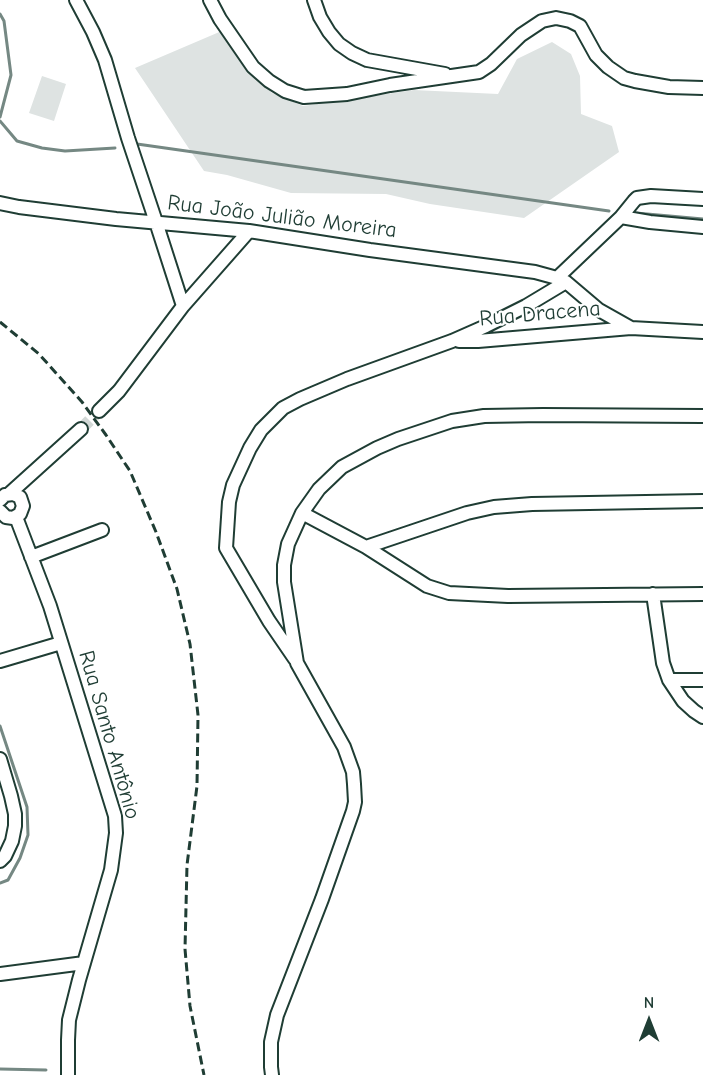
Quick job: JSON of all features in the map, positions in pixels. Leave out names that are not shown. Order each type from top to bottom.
[{"type":"street","points":[[76,0],[105,60],[183,306]]},
{"type":"street","points":[[210,0],[220,19],[253,67],[285,91],[304,97],[347,94],[390,85],[479,72],[492,64],[521,35],[542,21],[556,18],[579,26],[596,55],[624,78],[669,87],[703,88]]},
{"type":"street","points":[[314,0],[329,32],[339,44],[352,53],[368,60],[452,75]]},
{"type":"street","points":[[272,1075],[271,1042],[277,1015],[322,900],[353,811],[355,792],[353,772],[344,747],[297,663],[226,548],[229,502],[233,485],[250,448],[269,421],[283,408],[300,399],[347,379],[452,341],[525,306],[562,280],[633,201],[645,196],[703,199]]},
{"type":"street","name":"Rua João Julião Moreira","points":[[0,203],[116,219],[249,231],[535,272],[562,280]]},
{"type":"street","points":[[621,217],[703,227]]},
{"type":"street","points":[[99,411],[119,391],[183,306],[249,231]]},
{"type":"street","name":"Rua Dracena","points":[[562,280],[599,310],[631,328]]},
{"type":"street","name":"Rua Dracena","points":[[452,341],[478,341],[631,328],[703,332]]},
{"type":"street","points":[[297,663],[284,582],[288,544],[302,513],[319,489],[342,467],[398,439],[452,421],[484,416],[703,416]]},
{"type":"street","points":[[5,514],[20,514],[23,506],[7,496],[81,429]]},
{"type":"street","points":[[366,547],[467,513],[494,507],[532,504],[703,501]]},
{"type":"street","points":[[302,513],[366,547],[427,586],[449,593],[508,596],[703,594]]},
{"type":"street","name":"Rua Santo Antônio","points":[[5,514],[31,557],[50,606],[115,816],[116,833],[111,870],[69,1020],[68,1075]]},
{"type":"street","points":[[31,557],[102,530]]},
{"type":"street","points":[[653,594],[663,663],[669,680],[682,701],[703,717]]},
{"type":"street","points":[[0,661],[61,643]]},
{"type":"street","points":[[669,680],[703,680]]},
{"type":"street","points":[[0,759],[15,814],[12,841],[0,861]]},
{"type":"street","points":[[0,974],[84,963]]},
{"type":"shaded area","points":[[224,30],[254,77],[272,93],[303,106],[414,90],[498,94],[517,59],[552,42],[571,54],[580,76],[581,114],[612,126],[619,152],[524,218],[430,204],[386,194],[291,193],[204,171],[135,68]]},
{"type":"shaded area","points":[[42,76],[66,84],[54,121],[29,113]]},
{"type":"waterway","points":[[0,14],[4,21],[11,75],[0,117]]},
{"type":"waterway","points":[[0,121],[17,141],[42,148],[65,151],[115,148]]},
{"type":"waterway","points":[[137,144],[609,211]]},
{"type":"waterway","points":[[636,213],[703,219]]},
{"type":"waterway","points":[[0,726],[27,807],[28,835],[20,858],[8,880],[0,883]]},
{"type":"waterway","points":[[0,1069],[46,1070]]},
{"type":"tunnel","points":[[81,429],[99,411]]},
{"type":"railway","points":[[0,322],[39,354],[82,402],[130,471],[177,589],[190,644],[198,715],[197,786],[187,865],[185,949],[190,1006],[204,1075]]}]
